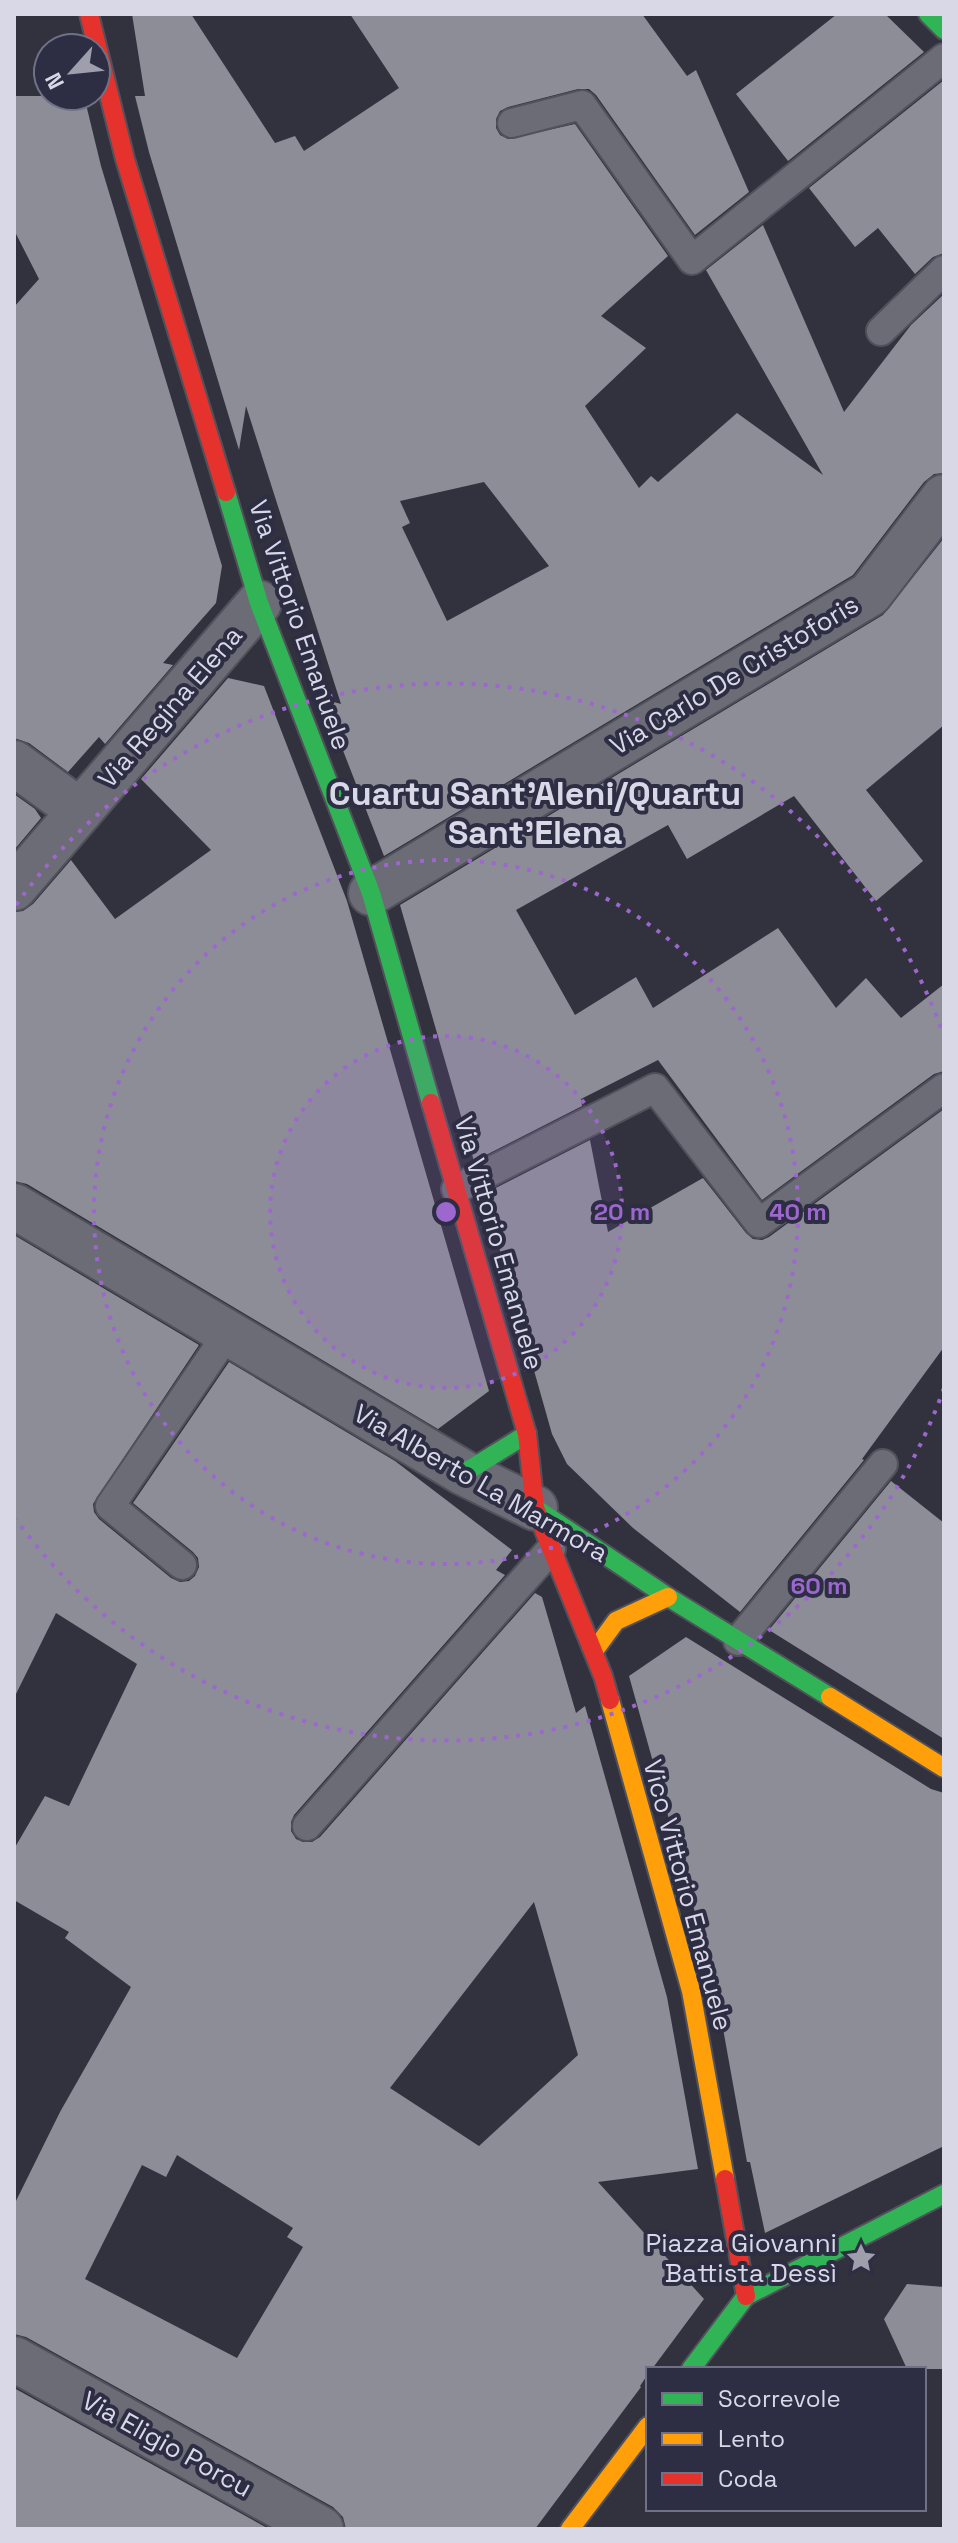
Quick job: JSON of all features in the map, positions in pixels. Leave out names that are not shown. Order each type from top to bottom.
[{"type":"street","name":"Via Vittorio Emanuele","points":[[89,14],[125,159],[259,603],[371,893],[527,1434],[535,1508]]},
{"type":"street","points":[[928,14],[944,30]]},
{"type":"street","name":"Via Carlo De Cristoforis","points":[[371,893],[870,594],[944,497]]},
{"type":"street","name":"Via Regina Elena","points":[[14,888],[259,603]]},
{"type":"street","name":"Via Regina Elena","points":[[14,763],[80,811]]},
{"type":"street","name":"Via Alberto La Marmora","points":[[14,1206],[464,1473],[535,1508],[668,1597],[944,1768]]},
{"type":"street","points":[[464,1473],[527,1434]]},
{"type":"street","name":"Vico Vittorio Emanuele","points":[[535,1508],[603,1676],[691,1991],[746,2296]]},
{"type":"street","points":[[594,1651],[616,1621],[668,1597]]},
{"type":"street","points":[[693,2367],[746,2296],[944,2194]]},
{"type":"street","name":"Via Eligio Porcu","points":[[14,2359],[321,2529]]},
{"type":"street","points":[[577,2521],[646,2429]]},
{"type":"lane","points":[[512,123],[582,105],[692,260],[944,58]]},
{"type":"lane","points":[[881,331],[944,270]]},
{"type":"lane","points":[[456,1189],[655,1088],[759,1223],[944,1088]]},
{"type":"lane","points":[[182,1565],[110,1506],[228,1333]]},
{"type":"lane","points":[[738,1641],[883,1464]]},
{"type":"lane","points":[[307,1826],[551,1549]]},
{"type":"lane","points":[[577,2521],[607,2529]]},
{"type":"building","points":[[132,14],[191,14],[275,143],[295,136],[304,151],[399,88],[350,14],[642,14],[687,76],[696,70],[749,192],[695,235],[589,89],[578,89],[500,111],[496,128],[500,135],[508,139],[575,124],[668,256],[601,316],[646,348],[585,406],[639,488],[651,476],[658,482],[737,413],[823,475],[706,270],[763,225],[844,412],[911,325],[944,294],[944,473],[934,474],[924,482],[853,575],[384,856],[323,699],[341,704],[246,406],[239,450],[149,152],[135,96],[145,96]],"holes":[[[484,482],[549,566],[447,621],[402,527],[410,523],[400,501]]]},
{"type":"building","points":[[837,14],[885,14],[924,52],[788,161],[736,94]]},
{"type":"building","points":[[944,80],[944,253],[933,257],[915,274],[878,228],[855,247],[809,188]]},
{"type":"building","points":[[14,96],[32,96],[32,112],[88,112],[101,166],[222,566],[216,603],[163,663],[173,665],[105,744],[99,737],[68,772],[29,743],[14,738],[14,307],[39,279],[14,230]]},
{"type":"building","points":[[944,538],[944,725],[866,790],[923,861],[876,901],[794,796],[687,859],[668,825],[516,910],[575,1015],[636,977],[653,1008],[778,928],[836,1008],[866,978],[901,1018],[944,984],[944,1071],[934,1074],[762,1200],[658,1060],[581,1099],[582,1106],[474,1161],[400,905],[883,615]]},
{"type":"building","points":[[228,678],[264,686],[347,901],[489,1391],[438,1429],[27,1184],[14,1181],[14,912],[23,911],[33,904],[71,860],[115,919],[211,850],[141,779]]},
{"type":"building","points":[[14,794],[35,809],[41,818],[14,850]]},
{"type":"building","points":[[944,1109],[944,1347],[864,1460],[740,1612],[633,1528],[567,1464],[552,1434],[484,1194],[590,1140],[608,1232],[703,1178],[746,1233],[753,1239],[762,1240]]},
{"type":"building","points":[[14,1235],[199,1345],[93,1504],[99,1519],[171,1578],[180,1582],[189,1581],[199,1567],[198,1558],[133,1503],[229,1362],[395,1461],[512,1550],[496,1570],[505,1575],[294,1815],[291,1831],[296,1839],[312,1842],[320,1837],[535,1593],[542,1597],[576,1713],[585,1706],[667,1997],[698,2169],[598,2182],[704,2299],[653,2367],[646,2367],[646,2377],[641,2387],[535,2529],[346,2529],[343,2517],[333,2507],[26,2337],[14,2334],[14,2205],[60,2112],[131,1987],[65,1938],[69,1932],[14,1900],[14,1849],[45,1796],[69,1806],[137,1664],[56,1613],[14,1698]],"holes":[[[534,1902],[578,2055],[479,2146],[390,2088]],[[177,2155],[293,2228],[287,2237],[303,2247],[237,2358],[85,2279],[142,2165],[166,2177]]]},
{"type":"building","points":[[891,1481],[944,1523],[944,1739],[769,1630]]},
{"type":"building","points":[[686,1637],[931,1789],[944,1793],[944,2146],[765,2233],[750,2162],[747,2162],[715,1984],[629,1676]]},
{"type":"building","points":[[907,2284],[944,2287],[944,2369],[906,2367],[884,2319]]},
{"type":"building","points":[[14,2388],[269,2529],[14,2529]]},
{"type":"traffic: fast","points":[[928,14],[944,30]]},
{"type":"traffic: fast","points":[[226,492],[259,603],[371,893],[431,1103]]},
{"type":"traffic: fast","points":[[464,1473],[527,1434]]},
{"type":"traffic: fast","points":[[535,1508],[668,1597],[830,1697]]},
{"type":"traffic: fast","points":[[693,2367],[746,2296],[944,2194]]},
{"type":"traffic: slow","points":[[594,1651],[616,1621],[668,1597]]},
{"type":"traffic: slow","points":[[830,1697],[944,1768]]},
{"type":"traffic: slow","points":[[610,1700],[691,1991],[725,2179]]},
{"type":"traffic: slow","points":[[570,2529],[646,2429]]},
{"type":"traffic: jam","points":[[89,14],[125,159],[226,492]]},
{"type":"traffic: jam","points":[[431,1103],[527,1434],[535,1508],[610,1700]]},
{"type":"traffic: jam","points":[[725,2179],[746,2296]]},
{"type":"place","name":"Piazza Giovanni Battista Dessì","points":[[861,2258]]},
{"type":"district","name":"Cuartu Sant'Aleni/Quartu Sant'Elena","points":[[535,812]]}]
